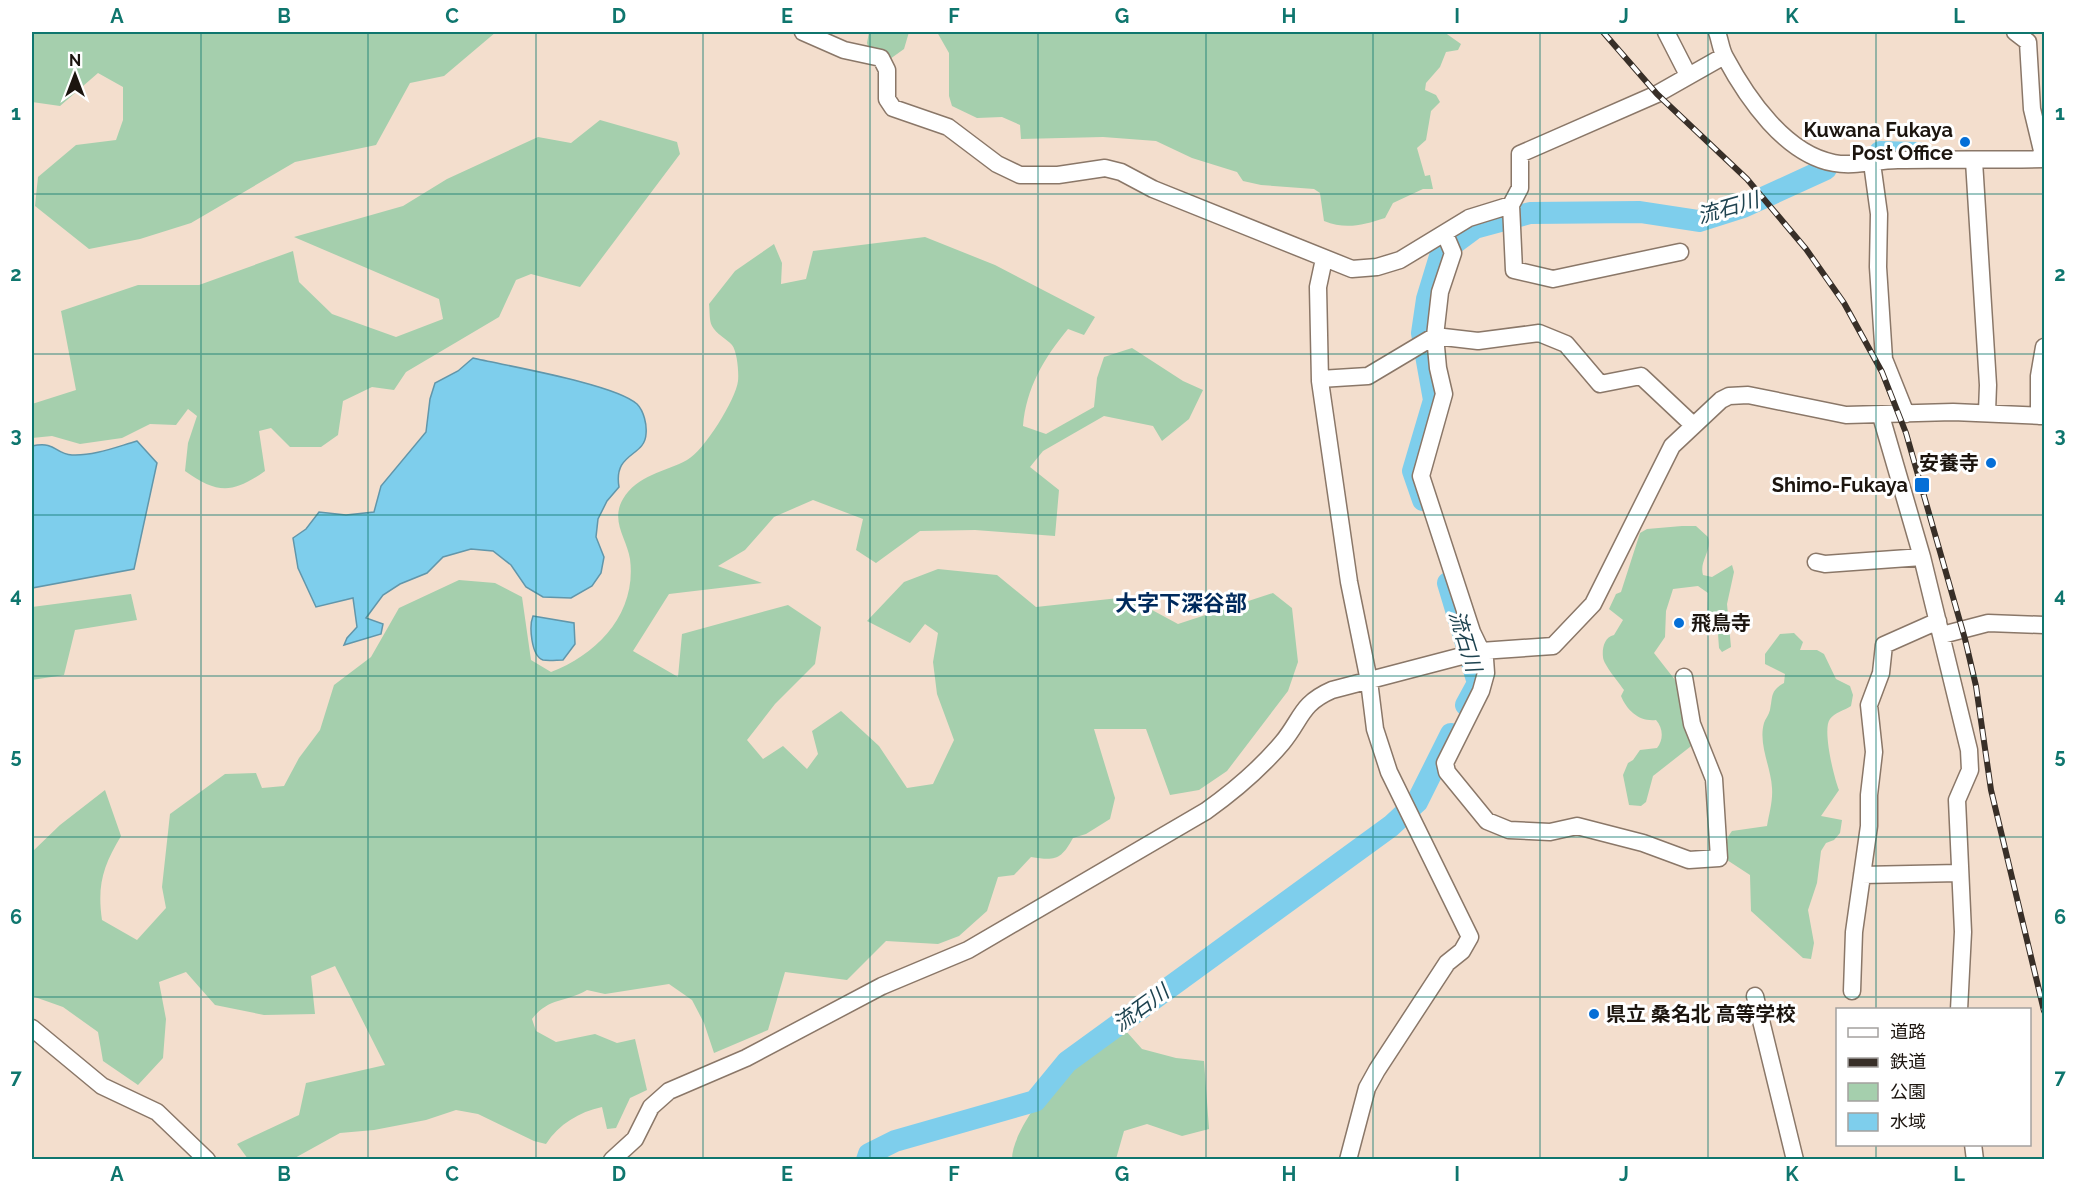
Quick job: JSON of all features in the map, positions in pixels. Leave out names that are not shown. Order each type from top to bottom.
[{"type":"street","points":[[803,32],[844,50],[880,58],[887,70],[887,99],[893,108],[948,127],[997,164],[1020,175],[1058,175],[1105,168],[1121,172],[1153,189],[1352,269],[1377,267],[1400,260],[1469,218],[1511,205]]},
{"type":"street","points":[[1666,32],[1688,75]]},
{"type":"street","points":[[1717,32],[1724,56],[1768,120],[1785,139],[1814,156],[1833,163],[1872,163],[1895,160],[1974,161],[2044,156],[2032,110],[2028,42],[2027,38],[2015,32]]},
{"type":"street","points":[[1680,252],[1552,279],[1514,270],[1511,205],[1520,188],[1520,154],[1658,94],[1724,56]]},
{"type":"street","points":[[1974,161],[1988,385],[1987,412]]},
{"type":"street","points":[[1872,163],[1879,214],[1878,267],[1884,359],[1906,414]]},
{"type":"street","points":[[1445,234],[1453,253],[1427,340],[1438,368],[1444,394],[1421,476],[1481,651],[1486,673],[1481,691],[1445,763],[1447,772],[1487,821],[1509,830],[1550,832],[1577,826],[1587,827],[1643,843],[1689,860],[1719,858],[1714,779],[1692,724],[1683,677]]},
{"type":"street","points":[[1324,259],[1318,287],[1320,379],[1349,582],[1369,681],[1375,729],[1389,772],[1470,937],[1462,951],[1448,963],[1367,1088],[1348,1160]]},
{"type":"street","points":[[1320,379],[1368,376],[1427,340],[1478,341],[1539,333],[1566,344],[1600,384],[1641,376],[1692,424]]},
{"type":"street","points":[[612,1160],[635,1139],[651,1107],[669,1091],[746,1058],[882,986],[968,950],[1198,816],[1248,778],[1284,741],[1308,704],[1332,690],[1481,651],[1553,645],[1593,604],[1672,446],[1692,424],[1721,400],[1738,395],[1777,399],[1846,415],[1987,412],[2042,416],[2039,376],[2044,347]]},
{"type":"street","points":[[1881,416],[1922,557],[1969,750],[1970,770],[1957,800],[1963,932],[1959,1008]]},
{"type":"street","points":[[1816,562],[1825,564],[1922,557]]},
{"type":"street","points":[[1852,991],[1854,932],[1869,826],[1869,795],[1874,752],[1869,705],[1881,673],[1884,645],[1940,628],[1988,623],[2044,625]]},
{"type":"street","points":[[1862,875],[1959,873]]},
{"type":"street","points":[[1755,996],[1795,1160]]},
{"type":"street","points":[[32,1028],[102,1086],[157,1112],[207,1160]]},
{"type":"green space","points":[[32,32],[496,32],[444,76],[410,83],[376,145],[295,162],[191,223],[140,239],[89,249],[35,206],[38,177],[76,145],[116,140],[123,120],[123,87],[98,73],[60,106],[32,102]]},
{"type":"green space","points":[[869,32],[909,32],[904,49],[890,59],[870,53],[867,43]]},
{"type":"green space","points":[[937,32],[1444,32],[1461,44],[1458,50],[1446,52],[1440,67],[1426,83],[1425,90],[1436,95],[1440,102],[1431,111],[1426,140],[1417,148],[1425,176],[1430,175],[1433,189],[1423,189],[1393,203],[1385,218],[1347,226],[1324,221],[1320,193],[1314,189],[1261,185],[1243,181],[1237,172],[1192,158],[1156,141],[1103,137],[1021,139],[1020,125],[1002,117],[977,118],[952,106],[949,96],[949,53]]},
{"type":"green space","points":[[600,120],[677,142],[680,154],[580,287],[531,274],[516,280],[499,317],[406,372],[394,390],[372,387],[343,401],[338,435],[321,447],[290,447],[271,428],[259,431],[265,471],[244,484],[225,488],[206,484],[185,471],[188,443],[197,416],[188,409],[176,425],[150,424],[122,438],[80,444],[52,436],[32,438],[32,404],[76,390],[61,311],[138,285],[199,285],[293,251],[299,282],[332,314],[396,337],[443,319],[439,299],[294,237],[403,206],[447,179],[538,137],[571,143]]},
{"type":"green space","points":[[925,237],[995,265],[1095,317],[1084,335],[1068,329],[1051,351],[1032,386],[1023,426],[1046,434],[1094,407],[1097,378],[1104,357],[1132,348],[1183,381],[1203,390],[1189,419],[1162,441],[1153,426],[1104,416],[1043,451],[1030,467],[1059,490],[1055,536],[975,530],[920,531],[876,563],[856,550],[863,519],[813,500],[774,517],[745,550],[718,566],[762,583],[669,594],[633,651],[678,677],[682,634],[788,605],[821,627],[815,664],[775,704],[747,740],[763,759],[783,746],[807,769],[818,754],[812,731],[841,711],[879,746],[907,788],[933,784],[954,740],[937,694],[933,662],[938,633],[925,624],[910,643],[867,621],[904,582],[938,569],[997,575],[1036,607],[1128,597],[1178,624],[1273,593],[1292,608],[1298,662],[1288,691],[1227,771],[1199,790],[1170,795],[1146,729],[1094,729],[1115,798],[1110,819],[1086,834],[1073,838],[1061,855],[1052,859],[1031,857],[1014,875],[998,877],[987,911],[959,936],[938,944],[886,941],[847,980],[785,972],[768,1030],[714,1053],[704,1023],[692,1000],[669,984],[605,994],[587,990],[545,1007],[532,1019],[536,1031],[556,1042],[595,1034],[617,1043],[635,1039],[647,1090],[630,1098],[616,1128],[607,1129],[602,1107],[570,1120],[557,1130],[546,1144],[534,1141],[478,1114],[456,1110],[426,1120],[374,1130],[340,1133],[293,1159],[248,1159],[237,1144],[299,1115],[306,1083],[385,1065],[335,966],[311,976],[315,1014],[264,1015],[215,1005],[186,972],[159,982],[166,1019],[163,1058],[138,1085],[103,1061],[98,1032],[63,1007],[32,996],[32,852],[60,825],[105,790],[121,836],[103,876],[100,896],[102,920],[137,940],[166,908],[162,887],[170,814],[225,774],[256,773],[262,788],[284,786],[299,758],[320,730],[334,685],[371,657],[399,608],[459,580],[495,583],[522,597],[531,660],[551,672],[584,654],[611,629],[627,597],[631,579],[630,559],[620,530],[618,515],[623,499],[636,484],[644,479],[694,455],[710,436],[732,400],[738,381],[735,352],[732,345],[712,326],[709,304],[735,271],[774,244],[782,263],[781,284],[806,279],[813,251]]},
{"type":"green space","points":[[1696,526],[1708,537],[1703,575],[1712,577],[1732,565],[1734,572],[1727,604],[1731,647],[1722,652],[1719,648],[1718,634],[1713,629],[1707,629],[1708,593],[1698,586],[1673,589],[1666,611],[1665,637],[1654,653],[1679,685],[1695,743],[1653,776],[1646,802],[1641,806],[1629,805],[1623,775],[1628,763],[1640,750],[1657,748],[1662,734],[1656,720],[1639,717],[1627,706],[1621,696],[1624,690],[1604,660],[1604,644],[1614,635],[1623,620],[1609,609],[1616,594],[1621,592],[1640,533],[1647,529]]},
{"type":"green space","points":[[131,594],[137,620],[75,630],[64,675],[32,680],[32,607]]},
{"type":"green space","points":[[1794,633],[1803,642],[1800,650],[1817,650],[1824,654],[1836,679],[1850,686],[1853,695],[1851,706],[1834,715],[1828,724],[1830,754],[1839,790],[1821,816],[1842,820],[1840,833],[1834,840],[1826,843],[1821,851],[1817,883],[1808,910],[1814,943],[1811,959],[1803,958],[1751,911],[1750,875],[1727,860],[1726,848],[1732,831],[1767,826],[1772,788],[1763,731],[1773,694],[1784,683],[1785,674],[1765,664],[1765,654],[1780,634]]},
{"type":"green space","points":[[1126,1031],[1142,1049],[1176,1058],[1204,1061],[1209,1129],[1182,1136],[1147,1124],[1124,1131],[1116,1159],[1012,1159],[1018,1136],[1025,1122],[1062,1073],[1089,1049]]},
{"type":"water","points":[[473,358],[559,376],[607,389],[637,404],[642,410],[646,426],[644,441],[621,467],[618,476],[619,487],[607,501],[598,519],[596,537],[604,557],[601,573],[592,586],[571,598],[543,597],[526,587],[511,565],[493,551],[471,549],[443,557],[427,573],[400,584],[383,595],[366,618],[383,624],[381,634],[344,645],[357,627],[353,598],[316,607],[298,568],[293,538],[306,529],[319,512],[346,515],[374,512],[381,486],[426,432],[430,399],[435,383],[458,371]]},
{"type":"water","points":[[137,441],[157,463],[134,569],[32,588],[32,446],[46,445],[66,454],[80,455],[105,451]]},
{"type":"water","points":[[533,616],[574,623],[575,644],[563,660],[543,660],[536,653],[531,633]]},
{"type":"waterway","name":"流石川","points":[[1880,152],[1918,153]]},
{"type":"waterway","name":"流石川","points":[[1423,500],[1413,471],[1434,400],[1422,333],[1427,299],[1441,253],[1475,228],[1530,213],[1640,212],[1699,221],[1743,207],[1826,169]]},
{"type":"waterway","name":"流石川","points":[[1448,583],[1478,683],[1466,705]]},
{"type":"waterway","name":"流石川","points":[[867,1160],[869,1154],[895,1141],[1035,1101],[1067,1062],[1391,826],[1417,802],[1451,734]]},
{"type":"railway","points":[[1603,32],[1657,94],[1747,179],[1806,249],[1844,303],[1882,372],[1906,433],[1965,639],[1976,686],[1991,790],[2044,1011]]},
{"type":"place","name":"Kuwana Fukaya Post Office","points":[[1965,142]]},
{"type":"place","name":"安養寺","points":[[1991,463]]},
{"type":"place","name":"Shimo-Fukaya","points":[[1922,485]]},
{"type":"place","name":"飛鳥寺","points":[[1679,623]]},
{"type":"place","name":"県立 桑名北 高等学校","points":[[1594,1014]]},
{"type":"district","name":"大字下深谷部","points":[[1181,603]]}]
